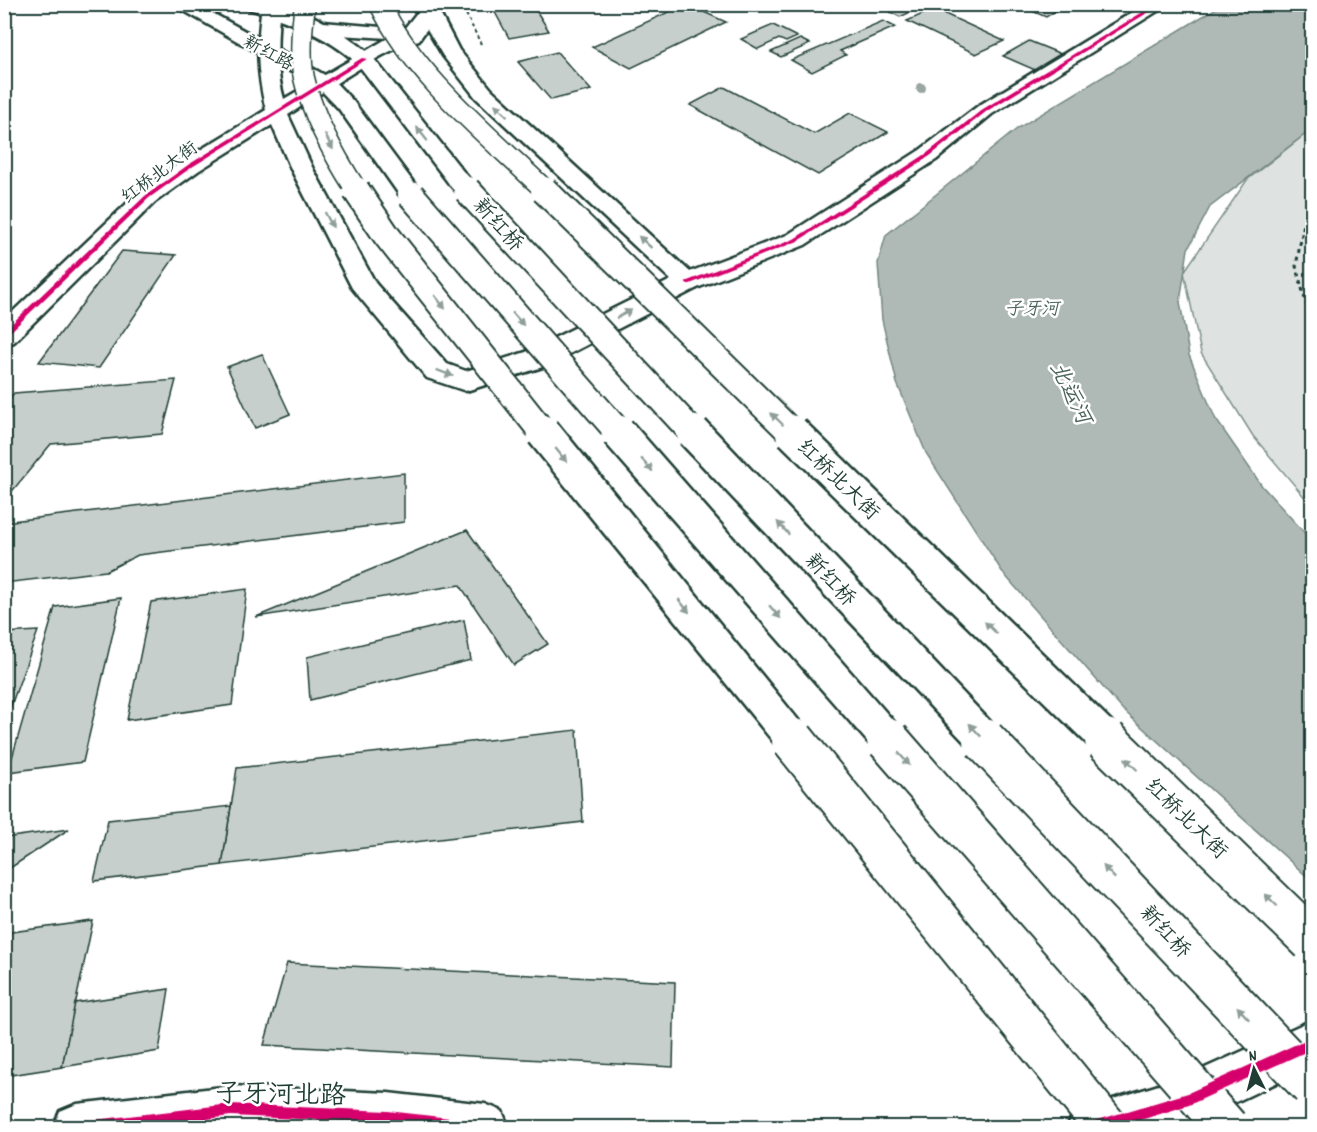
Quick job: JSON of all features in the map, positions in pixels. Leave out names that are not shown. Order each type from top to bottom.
[{"type":"main road","name":"新红路","points":[[181,4],[326,83]]},
{"type":"main road","name":"红桥北大街","points":[[380,4],[388,23],[405,50],[430,78],[1312,941]]},
{"type":"main road","points":[[264,6],[268,78],[277,113],[302,169],[365,288],[437,371],[466,381],[536,359],[688,282],[796,240],[928,155],[985,110],[1160,4]]},
{"type":"main road","name":"新红路","points":[[264,6],[314,16],[346,41],[364,59]]},
{"type":"main road","points":[[427,8],[454,61]]},
{"type":"main road","points":[[409,35],[419,26],[427,8]]},
{"type":"main road","points":[[688,282],[499,108],[454,61],[436,46],[409,35],[314,16],[302,32],[304,77],[320,124],[346,174],[387,236],[551,443],[1107,1128]]},
{"type":"main road","name":"红桥北大街","points":[[4,336],[147,197],[190,166],[364,59],[409,35]]},
{"type":"main road","name":"新红桥","points":[[364,59],[458,180],[578,311],[1312,1086]]},
{"type":"main road","points":[[326,83],[346,105],[411,195],[1227,1128]]},
{"type":"main road","points":[[1091,1128],[1189,1099],[1312,1043]]},
{"type":"main road","name":"子牙河北路","points":[[77,1128],[231,1110],[388,1117],[486,1128]]},
{"type":"path","points":[[1312,212],[1304,223],[1296,266],[1312,325]]},
{"type":"shaded area","points":[[1312,129],[1312,506],[1253,436],[1201,353],[1184,272],[1247,180]]},
{"type":"water","name":"子牙河","points":[[1223,4],[1312,5],[1312,129],[1210,207],[1188,249],[1180,302],[1189,355],[1215,418],[1262,486],[1312,541],[1312,881],[1122,709],[1003,573],[926,453],[897,383],[882,320],[878,263],[886,235],[1018,128]]},
{"type":"building","points":[[532,4],[549,31],[509,38],[491,5]]},
{"type":"building","points":[[686,4],[726,22],[631,68],[592,47]]},
{"type":"building","points":[[875,4],[903,4],[915,10],[900,17]]},
{"type":"building","points":[[1016,4],[1067,4],[1046,17]]},
{"type":"building","points":[[934,9],[1004,41],[976,54],[907,21]]},
{"type":"building","points":[[883,21],[895,27],[840,51],[846,55],[812,72],[791,60]]},
{"type":"building","points":[[773,25],[797,37],[786,42],[779,39],[758,49],[741,39]]},
{"type":"building","points":[[800,39],[810,44],[781,57],[771,52]]},
{"type":"building","points":[[1029,41],[1061,54],[1035,70],[1003,56]]},
{"type":"building","points":[[557,52],[591,90],[551,100],[518,62]]},
{"type":"building","points":[[724,87],[814,134],[850,113],[888,132],[818,175],[690,105]]},
{"type":"building","points":[[122,251],[176,255],[99,368],[39,362]]},
{"type":"building","points":[[262,354],[290,414],[255,428],[227,367]]},
{"type":"building","points":[[176,380],[162,434],[51,444],[4,501],[4,405],[14,393]]},
{"type":"building","points":[[404,473],[404,522],[138,555],[106,571],[4,583],[4,522]]},
{"type":"building","points":[[467,530],[548,644],[514,665],[460,585],[256,617]]},
{"type":"building","points":[[247,589],[232,705],[127,720],[151,602]]},
{"type":"building","points":[[121,598],[83,762],[8,772],[55,607]]},
{"type":"building","points":[[464,620],[471,660],[310,700],[307,657]]},
{"type":"building","points":[[38,631],[4,725],[4,633]]},
{"type":"building","points":[[577,730],[583,822],[222,865],[237,768]]},
{"type":"building","points":[[231,806],[222,865],[94,881],[108,820]]},
{"type":"building","points":[[69,829],[4,872],[4,838]]},
{"type":"building","points":[[93,921],[62,1067],[4,1076],[4,933]]},
{"type":"building","points":[[287,963],[675,982],[673,1067],[264,1045]]},
{"type":"building","points":[[169,989],[159,1051],[62,1067],[75,1003]]},
{"type":"cycle path","points":[[688,282],[796,240],[928,155],[985,110],[1160,4]]},
{"type":"cycle path","points":[[4,336],[147,197],[190,166],[364,59]]},
{"type":"cycle path","points":[[1091,1128],[1189,1099],[1312,1043]]},
{"type":"cycle path","points":[[77,1128],[231,1110],[388,1117],[485,1128]]},
{"type":"water label","name":"北运河","points":[[1072,392]]}]
